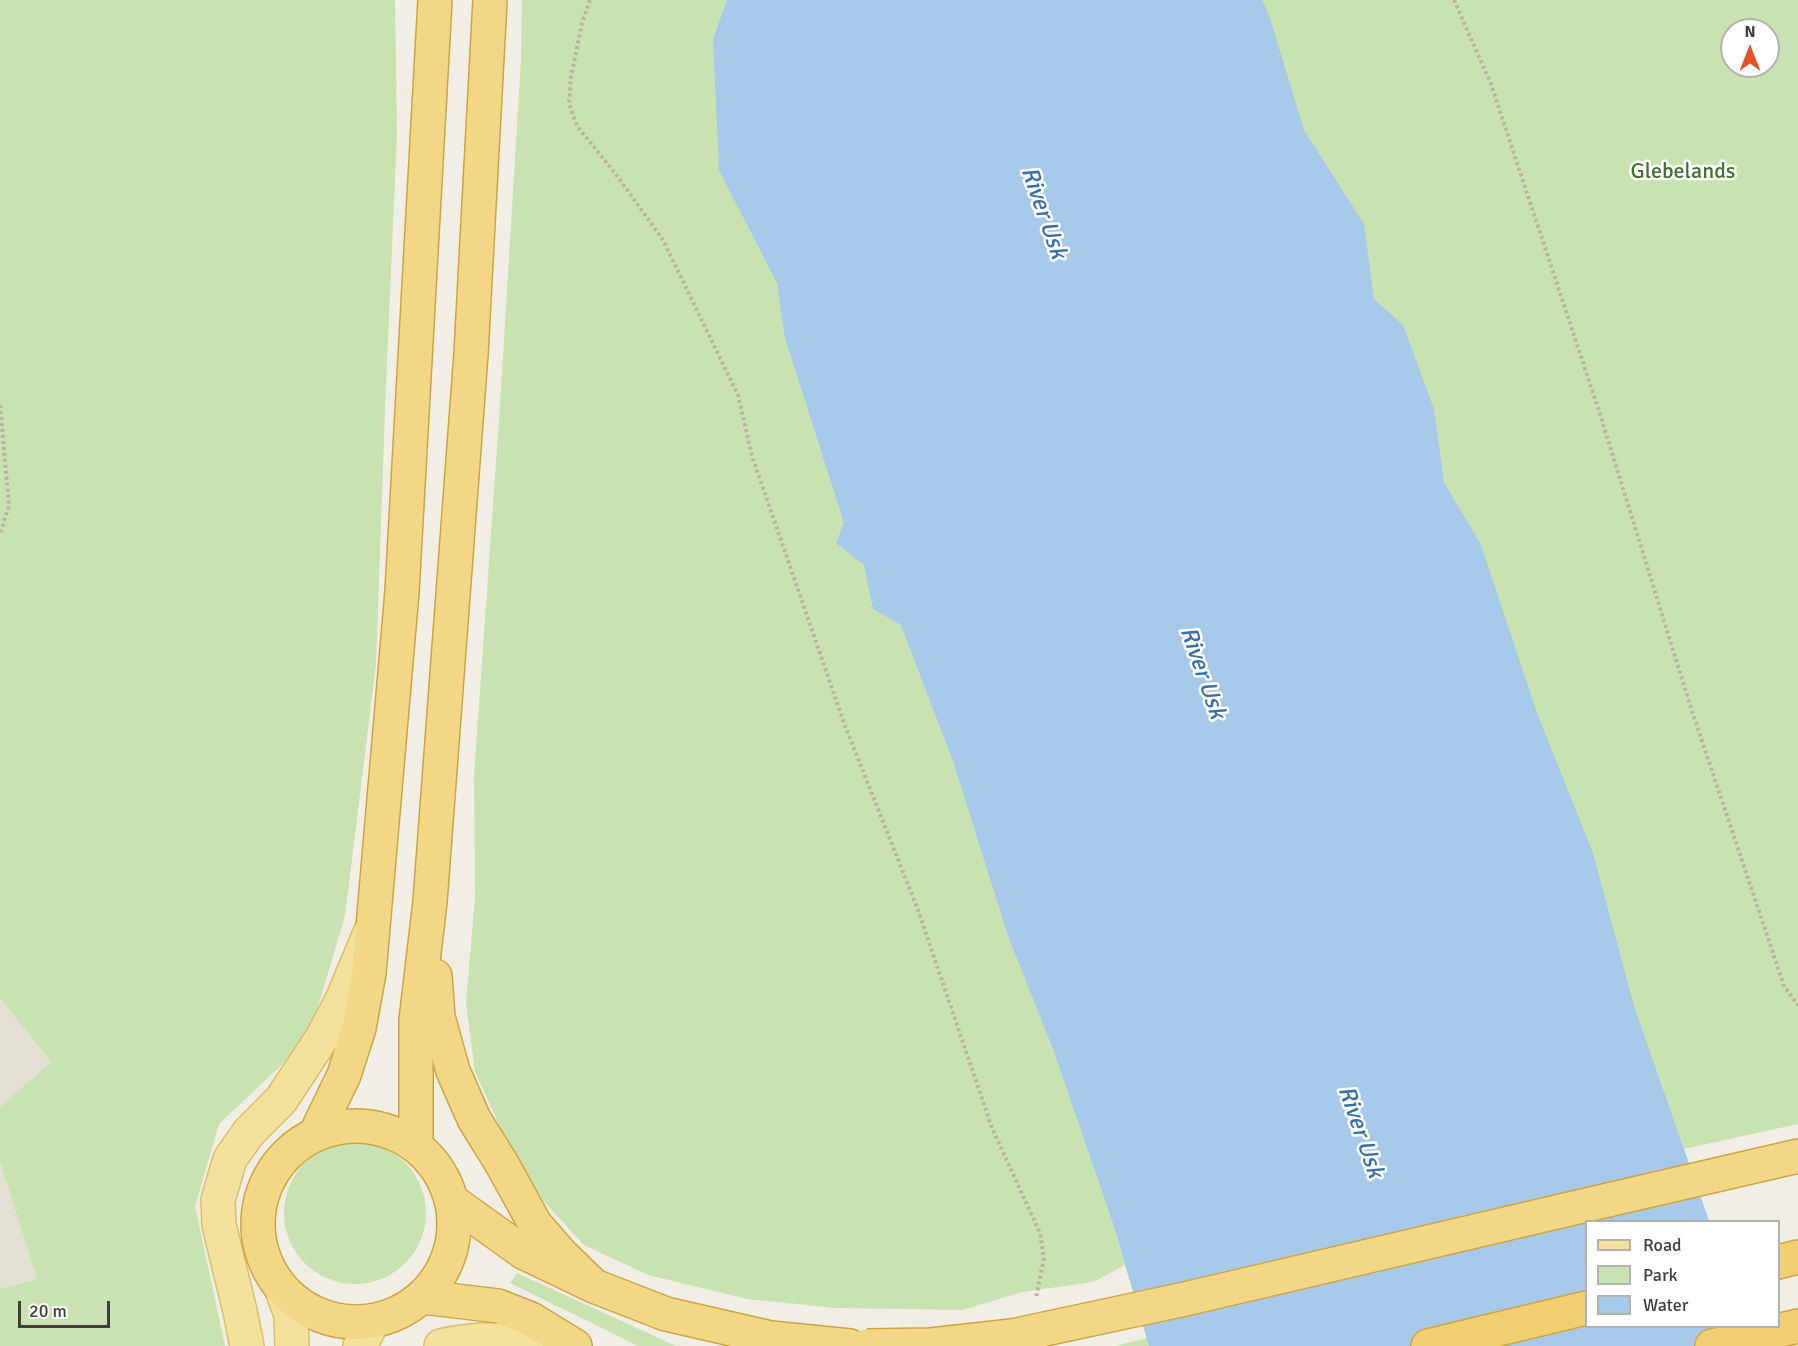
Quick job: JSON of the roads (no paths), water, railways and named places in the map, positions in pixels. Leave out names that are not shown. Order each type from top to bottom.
[{"type":"highway","points":[[315,1135],[344,1076],[359,1028],[369,973],[402,592],[435,0]]},
{"type":"highway","points":[[416,1145],[416,1020],[430,902],[471,354],[490,0]]},
{"type":"highway","points":[[430,902],[438,1017],[453,1071],[474,1119],[535,1224],[562,1255],[594,1286]]},
{"type":"highway","points":[[340,1126],[366,1126],[392,1133],[416,1145],[432,1161],[444,1179],[452,1201],[455,1227],[450,1253],[440,1277],[423,1297],[366,1334],[348,1323],[324,1318],[301,1306],[282,1290],[267,1268],[259,1243],[257,1217],[262,1191],[274,1168],[292,1148],[315,1135],[340,1126]]},
{"type":"highway","points":[[867,1346],[931,1345],[1012,1336],[1095,1319],[1798,1156]]},
{"type":"highway","points":[[452,1201],[523,1252],[594,1286],[666,1314],[771,1338],[850,1346]]},
{"type":"highway","points":[[1780,1262],[1798,1257]]},
{"type":"highway","points":[[423,1297],[498,1306],[531,1319],[576,1346]]},
{"type":"highway","points":[[1428,1346],[1585,1308]]},
{"type":"highway","points":[[1712,1346],[1798,1326]]},
{"type":"main road","points":[[247,1346],[219,1225],[218,1200],[230,1159],[249,1132],[281,1101],[322,1038],[342,999],[371,930]]},
{"type":"main road","points":[[282,1290],[291,1315],[292,1346]]},
{"type":"main road","points":[[441,1346],[463,1340],[516,1340],[538,1346]]},
{"type":"water","name":"River Usk","points":[[727,0],[1262,0],[1270,18],[1304,130],[1364,224],[1374,299],[1403,325],[1434,409],[1444,482],[1481,545],[1537,713],[1593,853],[1634,1006],[1709,1220],[1585,1220],[1585,1328],[1732,1328],[1736,1346],[1149,1346],[1114,1226],[1053,1049],[1008,936],[954,764],[901,625],[873,609],[864,565],[836,543],[844,523],[785,338],[777,283],[719,170],[713,39]]},
{"type":"park label","name":"Glebelands","points":[[1683,172]]}]
